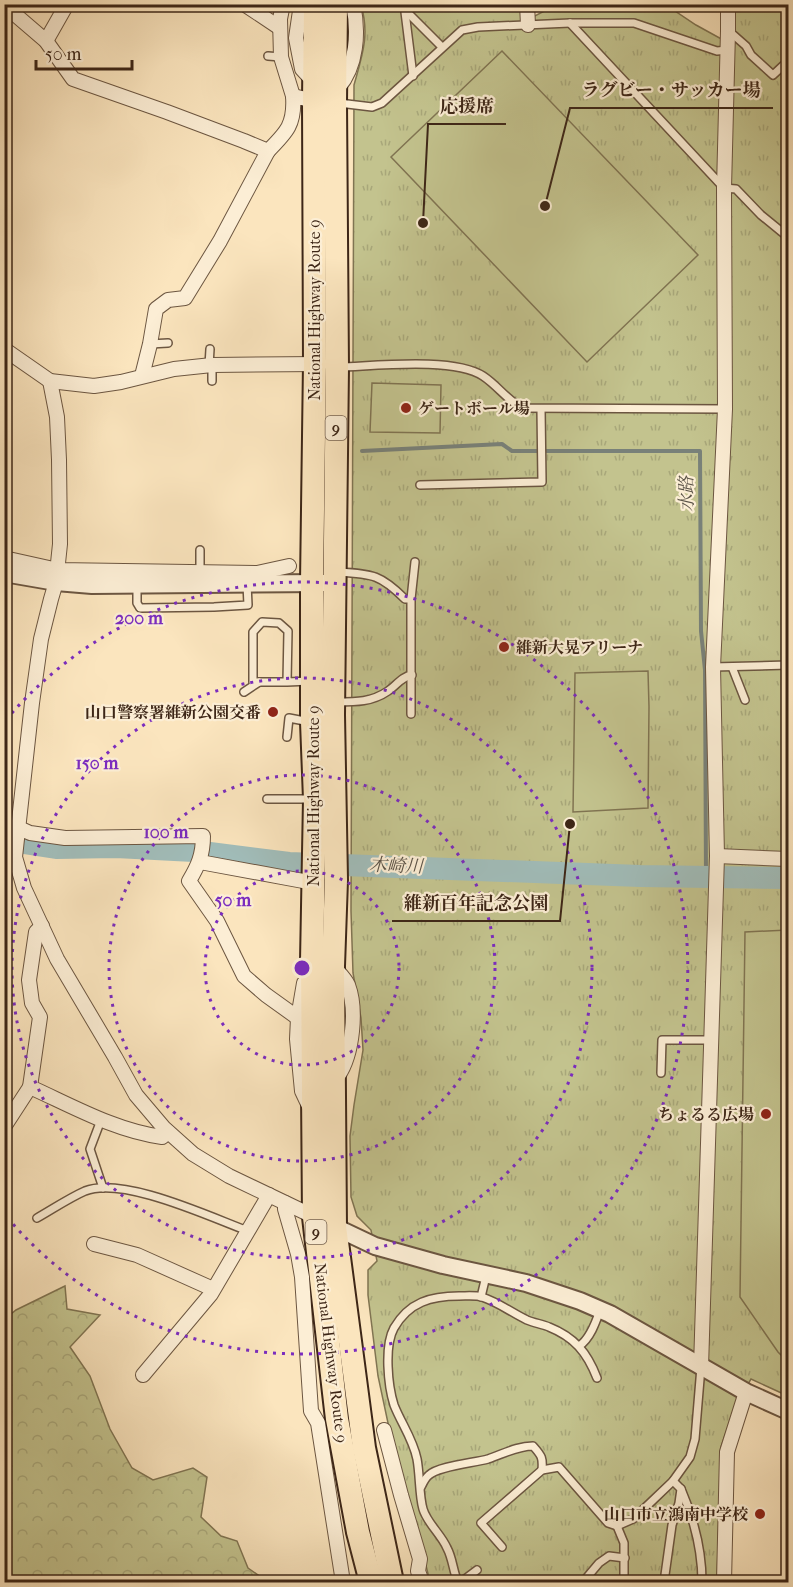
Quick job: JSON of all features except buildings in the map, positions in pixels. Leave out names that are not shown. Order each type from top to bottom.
[{"type":"highway","name":"National Highway Route 9","points":[[315,4],[326,365],[327,579],[334,702],[325,851],[321,880],[323,964],[334,1082],[335,1227],[364,1448],[392,1582]]},
{"type":"highway","name":"National Highway Route 9","points":[[318,94],[336,4]]},
{"type":"highway","name":"National Highway Route 9","points":[[325,851],[315,799],[312,681],[327,579]]},
{"type":"highway","name":"National Highway Route 9","points":[[323,964],[314,1115],[314,1217],[337,1419],[358,1532],[371,1582]]},
{"type":"street","points":[[46,41],[67,4]]},
{"type":"street","points":[[244,4],[280,28]]},
{"type":"street","points":[[283,4],[274,56],[318,94]]},
{"type":"street","points":[[301,4],[296,38],[302,69],[318,94]]},
{"type":"street","points":[[142,376],[156,309],[168,300],[185,298],[220,241],[268,151],[287,131],[294,111],[318,94],[344,81],[351,64],[356,41],[353,4]]},
{"type":"street","points":[[527,4],[528,25]]},
{"type":"street","points":[[701,1367],[717,856],[713,667],[725,409],[724,188],[728,4]]},
{"type":"street","points":[[4,5],[46,41],[73,79],[268,151]]},
{"type":"street","points":[[4,349],[50,381],[94,386],[174,369],[210,366],[326,365]]},
{"type":"street","points":[[50,381],[57,417],[60,544],[57,576],[38,660],[19,828],[10,856],[57,959],[136,1095],[168,1132],[193,1154],[229,1176],[375,1246],[442,1265],[525,1283],[600,1310],[746,1392],[789,1411]]},
{"type":"street","points":[[4,558],[92,585],[137,585],[256,573],[289,566]]},
{"type":"street","points":[[4,573],[199,578],[247,584],[327,579]]},
{"type":"street","points":[[4,826],[65,838],[202,836],[200,862],[189,881],[217,921],[244,976],[298,1018]]},
{"type":"street","points":[[717,856],[789,859]]},
{"type":"street","points":[[200,862],[321,880]]},
{"type":"street","points":[[4,1127],[30,1087],[40,1017],[33,1003],[29,980],[36,932],[42,926]]},
{"type":"street","points":[[314,1115],[302,1091],[297,1039],[298,1018],[305,976],[323,964]]},
{"type":"street","points":[[30,1087],[146,1135],[162,1137],[168,1132]]},
{"type":"street","points":[[143,1375],[213,1289],[269,1195]]},
{"type":"street","points":[[285,1203],[302,1277],[311,1411],[318,1423],[343,1582]]},
{"type":"street","points":[[94,1244],[137,1255],[213,1289]]},
{"type":"street","points":[[724,1582],[727,1452],[746,1392]]},
{"type":"street","points":[[384,1430],[420,1559],[418,1571],[422,1582]]},
{"type":"lane","points":[[399,4],[442,47]]},
{"type":"lane","points":[[405,12],[413,76]]},
{"type":"lane","points":[[570,23],[724,188],[736,189],[761,215],[789,237]]},
{"type":"lane","points":[[318,94],[372,107],[382,103],[462,30],[478,27],[634,23],[717,51],[728,50]]},
{"type":"lane","points":[[728,31],[746,46],[751,55],[773,75],[789,61]]},
{"type":"lane","points":[[150,344],[168,343]]},
{"type":"lane","points":[[210,349],[212,381]]},
{"type":"lane","points":[[326,365],[456,366],[483,376],[512,403],[522,408],[725,409]]},
{"type":"lane","points":[[420,485],[542,482],[541,409]]},
{"type":"lane","points":[[199,578],[200,550]]},
{"type":"lane","points":[[411,714],[411,599],[415,562]]},
{"type":"lane","points":[[327,579],[364,573],[390,585],[405,599],[411,599]]},
{"type":"lane","points":[[137,585],[137,603],[140,608],[157,608],[248,605],[247,584]]},
{"type":"lane","points":[[287,682],[288,631],[279,623],[262,622],[253,632],[253,682],[287,682],[312,681]]},
{"type":"lane","points":[[713,667],[789,665]]},
{"type":"lane","points":[[732,667],[745,700]]},
{"type":"lane","points":[[334,702],[372,700],[389,691],[406,676],[412,675]]},
{"type":"lane","points":[[244,692],[260,682]]},
{"type":"lane","points":[[287,737],[289,718],[312,722]]},
{"type":"lane","points":[[267,799],[315,799]]},
{"type":"lane","points":[[661,1073],[662,1040],[711,1040]]},
{"type":"lane","points":[[101,1118],[90,1149],[103,1188]]},
{"type":"lane","points":[[37,1218],[87,1191],[111,1187],[149,1195],[248,1232]]},
{"type":"lane","points":[[481,1297],[486,1274]]},
{"type":"lane","points":[[477,1570],[459,1582],[448,1549],[423,1510],[417,1460],[413,1445],[394,1405],[389,1378],[388,1353],[393,1330],[406,1313],[420,1302],[441,1296],[481,1297],[498,1303],[531,1322],[563,1333],[579,1346],[592,1364],[597,1378]]},
{"type":"lane","points":[[579,1346],[583,1344],[596,1322],[600,1310]]},
{"type":"lane","points":[[502,1547],[481,1523],[542,1470],[560,1467],[608,1523],[617,1526],[633,1519],[673,1481],[690,1457],[695,1438],[701,1367]]},
{"type":"lane","points":[[421,1487],[428,1476],[436,1471],[488,1459],[526,1446],[533,1446],[539,1452],[543,1459],[542,1470]]},
{"type":"lane","points":[[673,1481],[681,1489],[696,1529],[702,1582]]},
{"type":"lane","points":[[664,1582],[672,1525],[681,1489]]},
{"type":"lane","points":[[617,1526],[624,1543],[624,1582]]},
{"type":"lane","points":[[583,1582],[599,1563],[609,1556],[625,1558]]},
{"type":"green space","points":[[432,4],[447,7],[473,5],[519,10],[533,17],[556,5],[666,5],[734,46],[735,5],[788,5],[788,1396],[751,1379],[734,1409],[721,1447],[717,1582],[430,1582],[395,1456],[378,1376],[368,1295],[368,1270],[377,1261],[371,1230],[357,1216],[351,1197],[350,1136],[363,1050],[361,1018],[353,973],[351,911],[354,85],[365,36],[361,5]]},
{"type":"green space","points":[[502,51],[698,255],[587,362],[391,157]]},
{"type":"green space","name":"ゲートボール場","points":[[372,383],[441,385],[440,433],[370,432]]},
{"type":"green space","points":[[648,671],[648,808],[573,812],[575,673]]},
{"type":"green space","name":"ちょるる広場","points":[[788,930],[788,1362],[778,1352],[740,1297],[745,932]]},
{"type":"green space","points":[[65,1286],[67,1309],[100,1315],[70,1347],[90,1376],[110,1429],[132,1468],[153,1480],[193,1468],[207,1477],[201,1517],[221,1536],[237,1541],[248,1568],[268,1582],[5,1582],[5,1319],[16,1310]]},
{"type":"waterway","name":"水路","points":[[362,451],[502,444],[512,451],[700,451],[701,631],[705,670],[706,877]]},
{"type":"waterway","name":"木崎川","points":[[4,840],[56,848],[116,847],[194,851],[289,863],[640,876],[788,878]]},
{"type":"place","name":"ラグビー・サッカー場","points":[[545,206]]},
{"type":"place","name":"応援席","points":[[423,223]]},
{"type":"place","name":"ゲートボール場","points":[[406,408]]},
{"type":"place","name":"維新大晃アリーナ","points":[[504,647]]},
{"type":"place","name":"山口警察署維新公園交番","points":[[273,712]]},
{"type":"place","name":"維新百年記念公園","points":[[570,824]]},
{"type":"place","name":"ちょるる広場","points":[[766,1114]]},
{"type":"place","name":"山口市立鴻南中学校","points":[[760,1514]]}]
